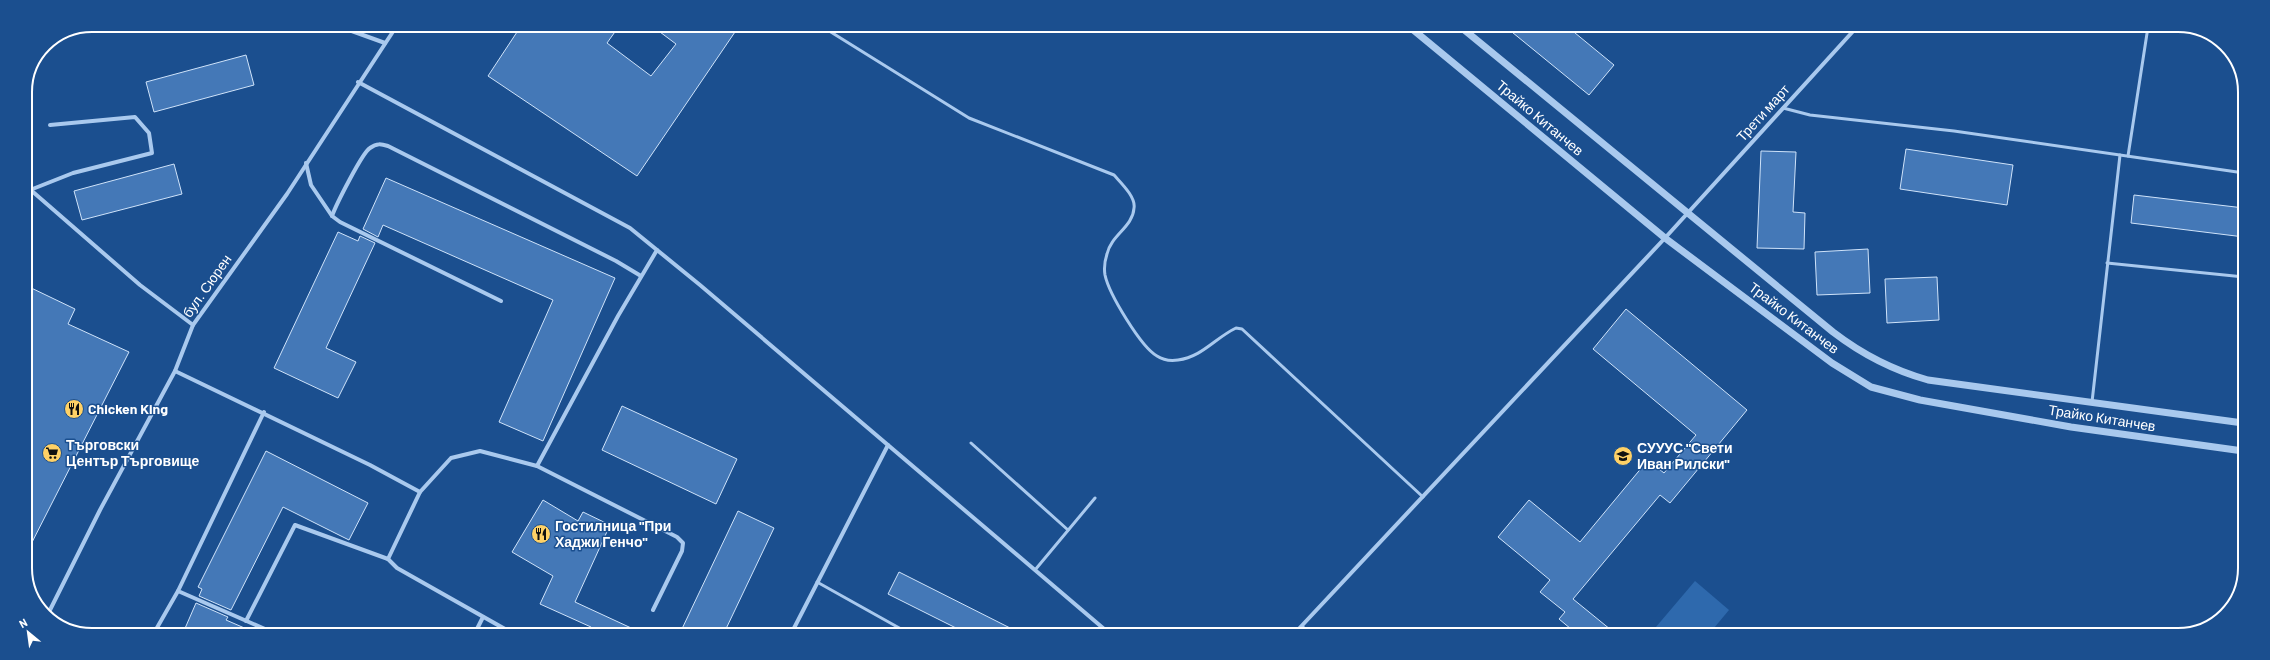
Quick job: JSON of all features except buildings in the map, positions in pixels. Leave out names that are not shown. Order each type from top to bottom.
[{"type":"street","points":[[355,32],[385,43]]},
{"type":"street","name":"бул. Сюрен","points":[[50,612],[100,510],[175,371],[193,325],[287,194],[358,82],[393,32]]},
{"type":"street","name":"Трайко Китанчев","points":[[1416,32],[1665,238],[1832,363],[1871,387],[1920,400],[2056,424],[2238,450]]},
{"type":"street","name":"Трайко Китанчев","points":[[1467,32],[1687,214],[1851,346],[1879,363],[1901,373],[1928,380],[2238,422]]},
{"type":"street","name":"Трети март","points":[[1302,626],[1665,238],[1852,32]]},
{"type":"street","points":[[358,82],[630,228],[1103,628]]},
{"type":"street","points":[[32,188],[73,173],[152,153],[149,133],[135,117],[50,125]]},
{"type":"street","points":[[332,216],[336,204],[369,148],[379,144],[402,153],[616,261],[641,276]]},
{"type":"street","points":[[306,163],[310,185],[332,216],[354,231],[501,301]]},
{"type":"street","points":[[32,191],[140,285],[193,325]]},
{"type":"street","points":[[537,466],[641,276],[657,250]]},
{"type":"street","points":[[175,371],[264,412],[370,465],[420,492]]},
{"type":"street","points":[[157,628],[178,591],[264,412]]},
{"type":"street","points":[[794,628],[888,445]]},
{"type":"street","points":[[388,559],[420,492],[451,458],[480,451],[537,466],[676,537],[683,543],[682,551],[653,610]]},
{"type":"street","points":[[246,621],[295,525],[388,559],[397,568],[503,628]]},
{"type":"street","points":[[178,591],[262,628]]},
{"type":"street","points":[[477,628],[482,617]]},
{"type":"lane","points":[[831,32],[969,118],[1114,175],[1128,192],[1135,206],[1132,219],[1111,242],[1106,255],[1105,274],[1110,290],[1129,323],[1148,348],[1157,356],[1167,360],[1179,360],[1196,355],[1209,348],[1236,328],[1242,329],[1423,497]]},
{"type":"lane","points":[[2128,156],[2147,32]]},
{"type":"lane","points":[[1783,108],[1810,116],[1954,131],[2238,172]]},
{"type":"lane","points":[[2092,402],[2120,155]]},
{"type":"lane","points":[[2107,263],[2238,277]]},
{"type":"lane","points":[[972,443],[1068,530]]},
{"type":"lane","points":[[1034,571],[1095,498]]},
{"type":"lane","points":[[817,582],[899,628]]},
{"type":"shaded area","points":[[1695,581],[1729,610],[1714,628],[1655,628]]},
{"type":"place","name":"Chicken King","points":[[74,409]]},
{"type":"place","name":"Търговски Център Търговище","points":[[52,453]]},
{"type":"place","name":"СУУУС \"Свети Иван Рилски\"","points":[[1623,456]]},
{"type":"place","name":"Гостилница \"При Хаджи Генчо\"","points":[[541,534]]}]
